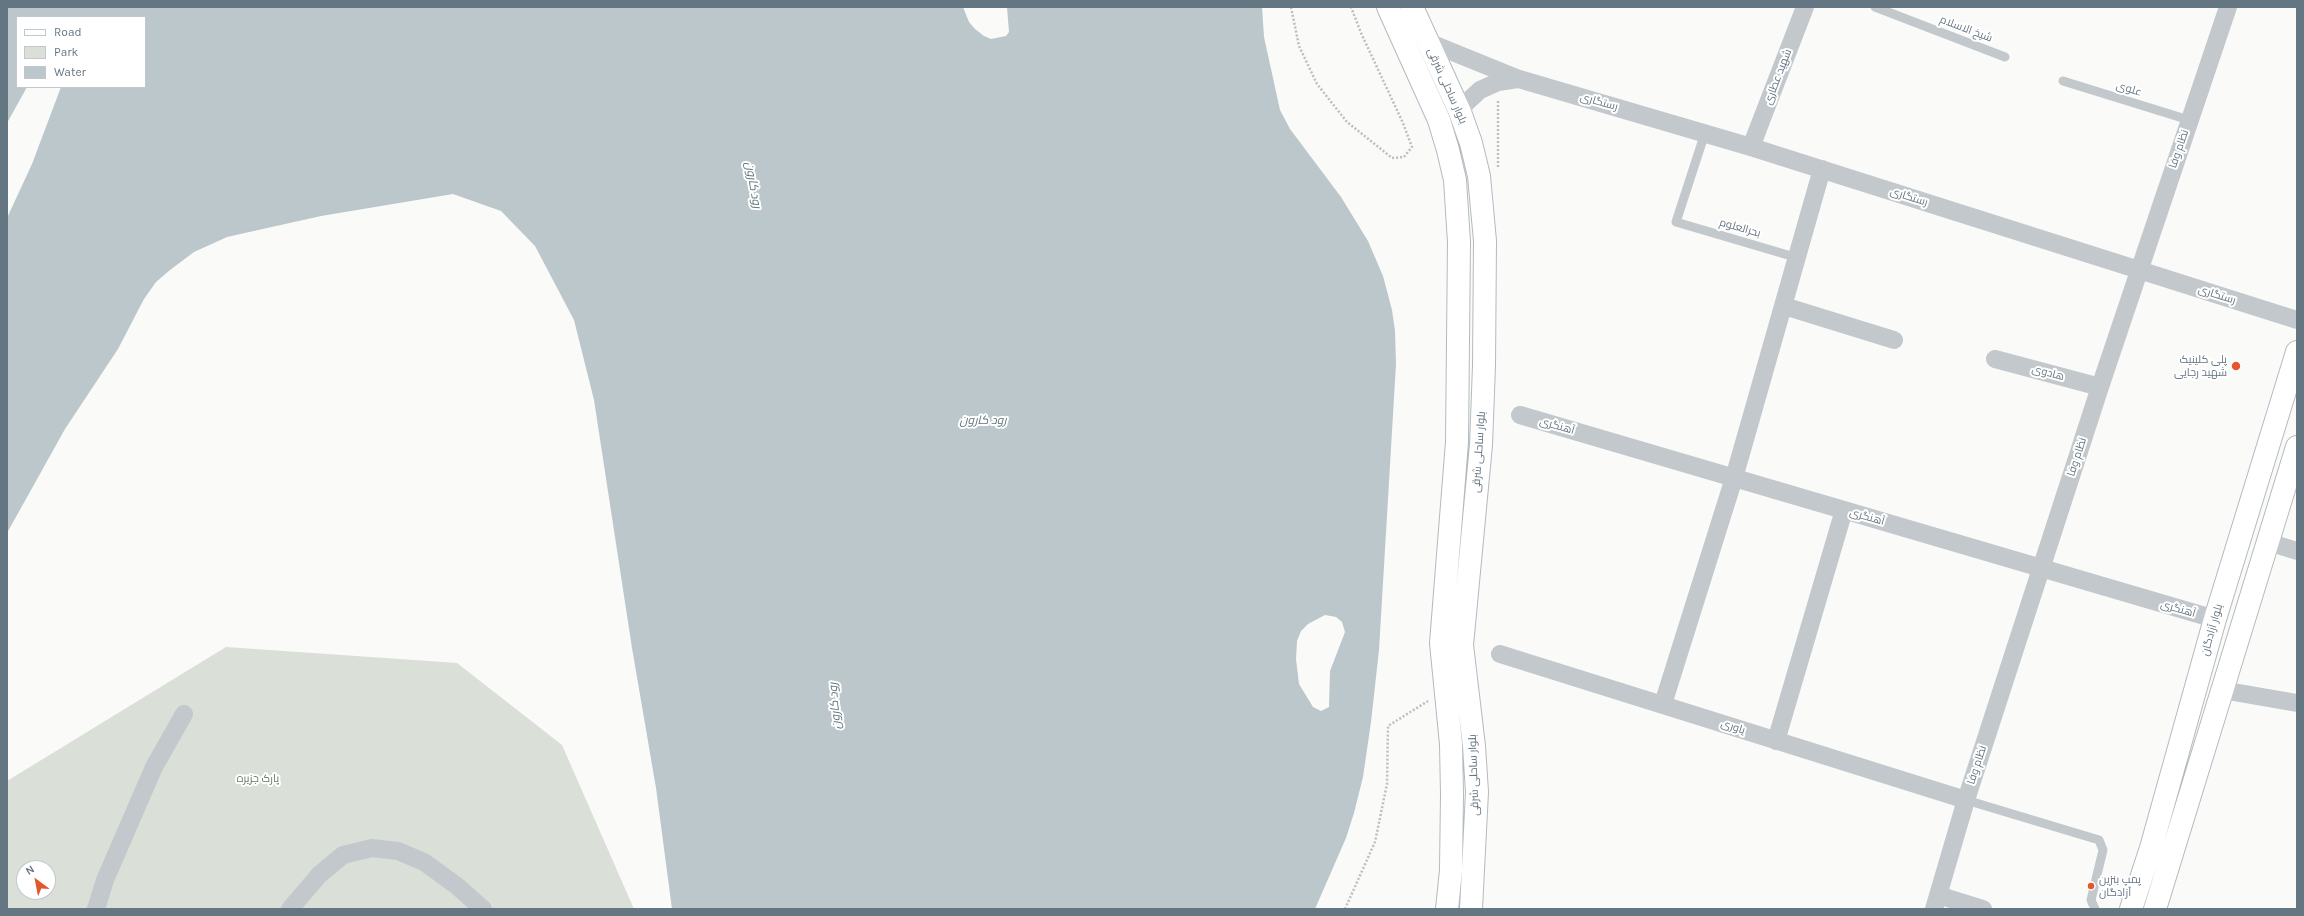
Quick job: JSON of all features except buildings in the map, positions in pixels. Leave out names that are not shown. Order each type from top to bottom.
[{"type":"main road","name":"بلوار ساحلی شرقی","points":[[1388,7],[1439,120],[1455,180],[1459,242],[1457,442],[1442,643],[1451,744],[1452,794],[1451,870],[1447,909]]},
{"type":"main road","name":"بلوار ساحلی شرقی","points":[[1412,7],[1460,112],[1479,176],[1484,241],[1484,366],[1481,445],[1462,645],[1474,746],[1477,792],[1471,909]]},
{"type":"main road","name":"بلوار آزادگان","points":[[2131,909],[2151,848],[2214,619],[2297,352]]},
{"type":"main road","points":[[2155,909],[2297,447]]},
{"type":"main road","points":[[1443,663],[1464,662]]},
{"type":"street","name":"شهید عطاری","points":[[1751,147],[1805,7]]},
{"type":"street","name":"نظام وفا","points":[[1936,902],[1966,800],[2138,269],[2228,7]]},
{"type":"street","name":"رستگاری","points":[[1428,42],[1519,79],[1751,147],[2297,320]]},
{"type":"street","points":[[1460,112],[1466,103],[1480,90],[1498,82],[1519,79]]},
{"type":"street","points":[[1662,704],[1734,478],[1798,258],[1822,169]]},
{"type":"street","points":[[1784,306],[1894,340]]},
{"type":"street","name":"هادوی","points":[[1996,359],[2100,387]]},
{"type":"street","name":"آهنگری","points":[[1520,415],[2214,619]]},
{"type":"street","points":[[1776,740],[1844,510]]},
{"type":"street","points":[[2268,542],[2297,551]]},
{"type":"street","name":"یاوری","points":[[1500,654],[1966,800]]},
{"type":"street","points":[[2222,690],[2297,703]]},
{"type":"street","points":[[96,909],[105,880],[154,767],[184,714]]},
{"type":"street","points":[[290,909],[319,875],[344,855],[372,848],[398,851],[424,862],[458,886],[483,909]]},
{"type":"street","points":[[1936,902],[1983,909]]},
{"type":"lane","name":"شیخ الاسلام","points":[[1875,7],[2005,57]]},
{"type":"lane","name":"علوی","points":[[2063,81],[2189,120]]},
{"type":"lane","name":"بحرالعلوم","points":[[1705,133],[1676,222],[1798,258]]},
{"type":"lane","points":[[1966,800],[2099,840],[2103,850],[2091,900],[2095,909]]},
{"type":"path","points":[[1291,7],[1299,46],[1317,84],[1347,122],[1392,158],[1404,157],[1412,147],[1403,123],[1361,33],[1351,7]]},
{"type":"path","points":[[1345,909],[1375,842],[1387,784],[1388,726],[1445,690]]},
{"type":"green space","name":"پارک جزیره","points":[[226,647],[457,663],[562,745],[634,909],[7,909],[7,781]]},
{"type":"water","name":"رود کارون","points":[[7,7],[963,7],[969,22],[975,29],[991,39],[1006,36],[1009,32],[1007,7],[1262,7],[1264,37],[1280,110],[1290,129],[1341,197],[1368,241],[1383,276],[1392,310],[1395,331],[1396,364],[1379,650],[1371,722],[1363,777],[1354,813],[1346,838],[1315,909],[672,909],[656,788],[632,648],[594,400],[574,320],[535,246],[501,211],[453,194],[321,216],[227,237],[194,252],[170,270],[156,282],[144,299],[118,349],[65,429],[7,533],[7,218],[32,164],[61,88],[146,88],[146,16],[16,16],[16,88],[26,88],[7,123]],"holes":[[[1325,615],[1336,617],[1342,622],[1345,632],[1330,671],[1329,707],[1321,711],[1313,707],[1299,684],[1296,659],[1297,641],[1301,631],[1308,624]]]},
{"type":"place","name":"پلی کلینیک شهید رجایی","points":[[2236,366]]},
{"type":"place","name":"پمپ بنزین آزادگان","points":[[2091,886]]}]
